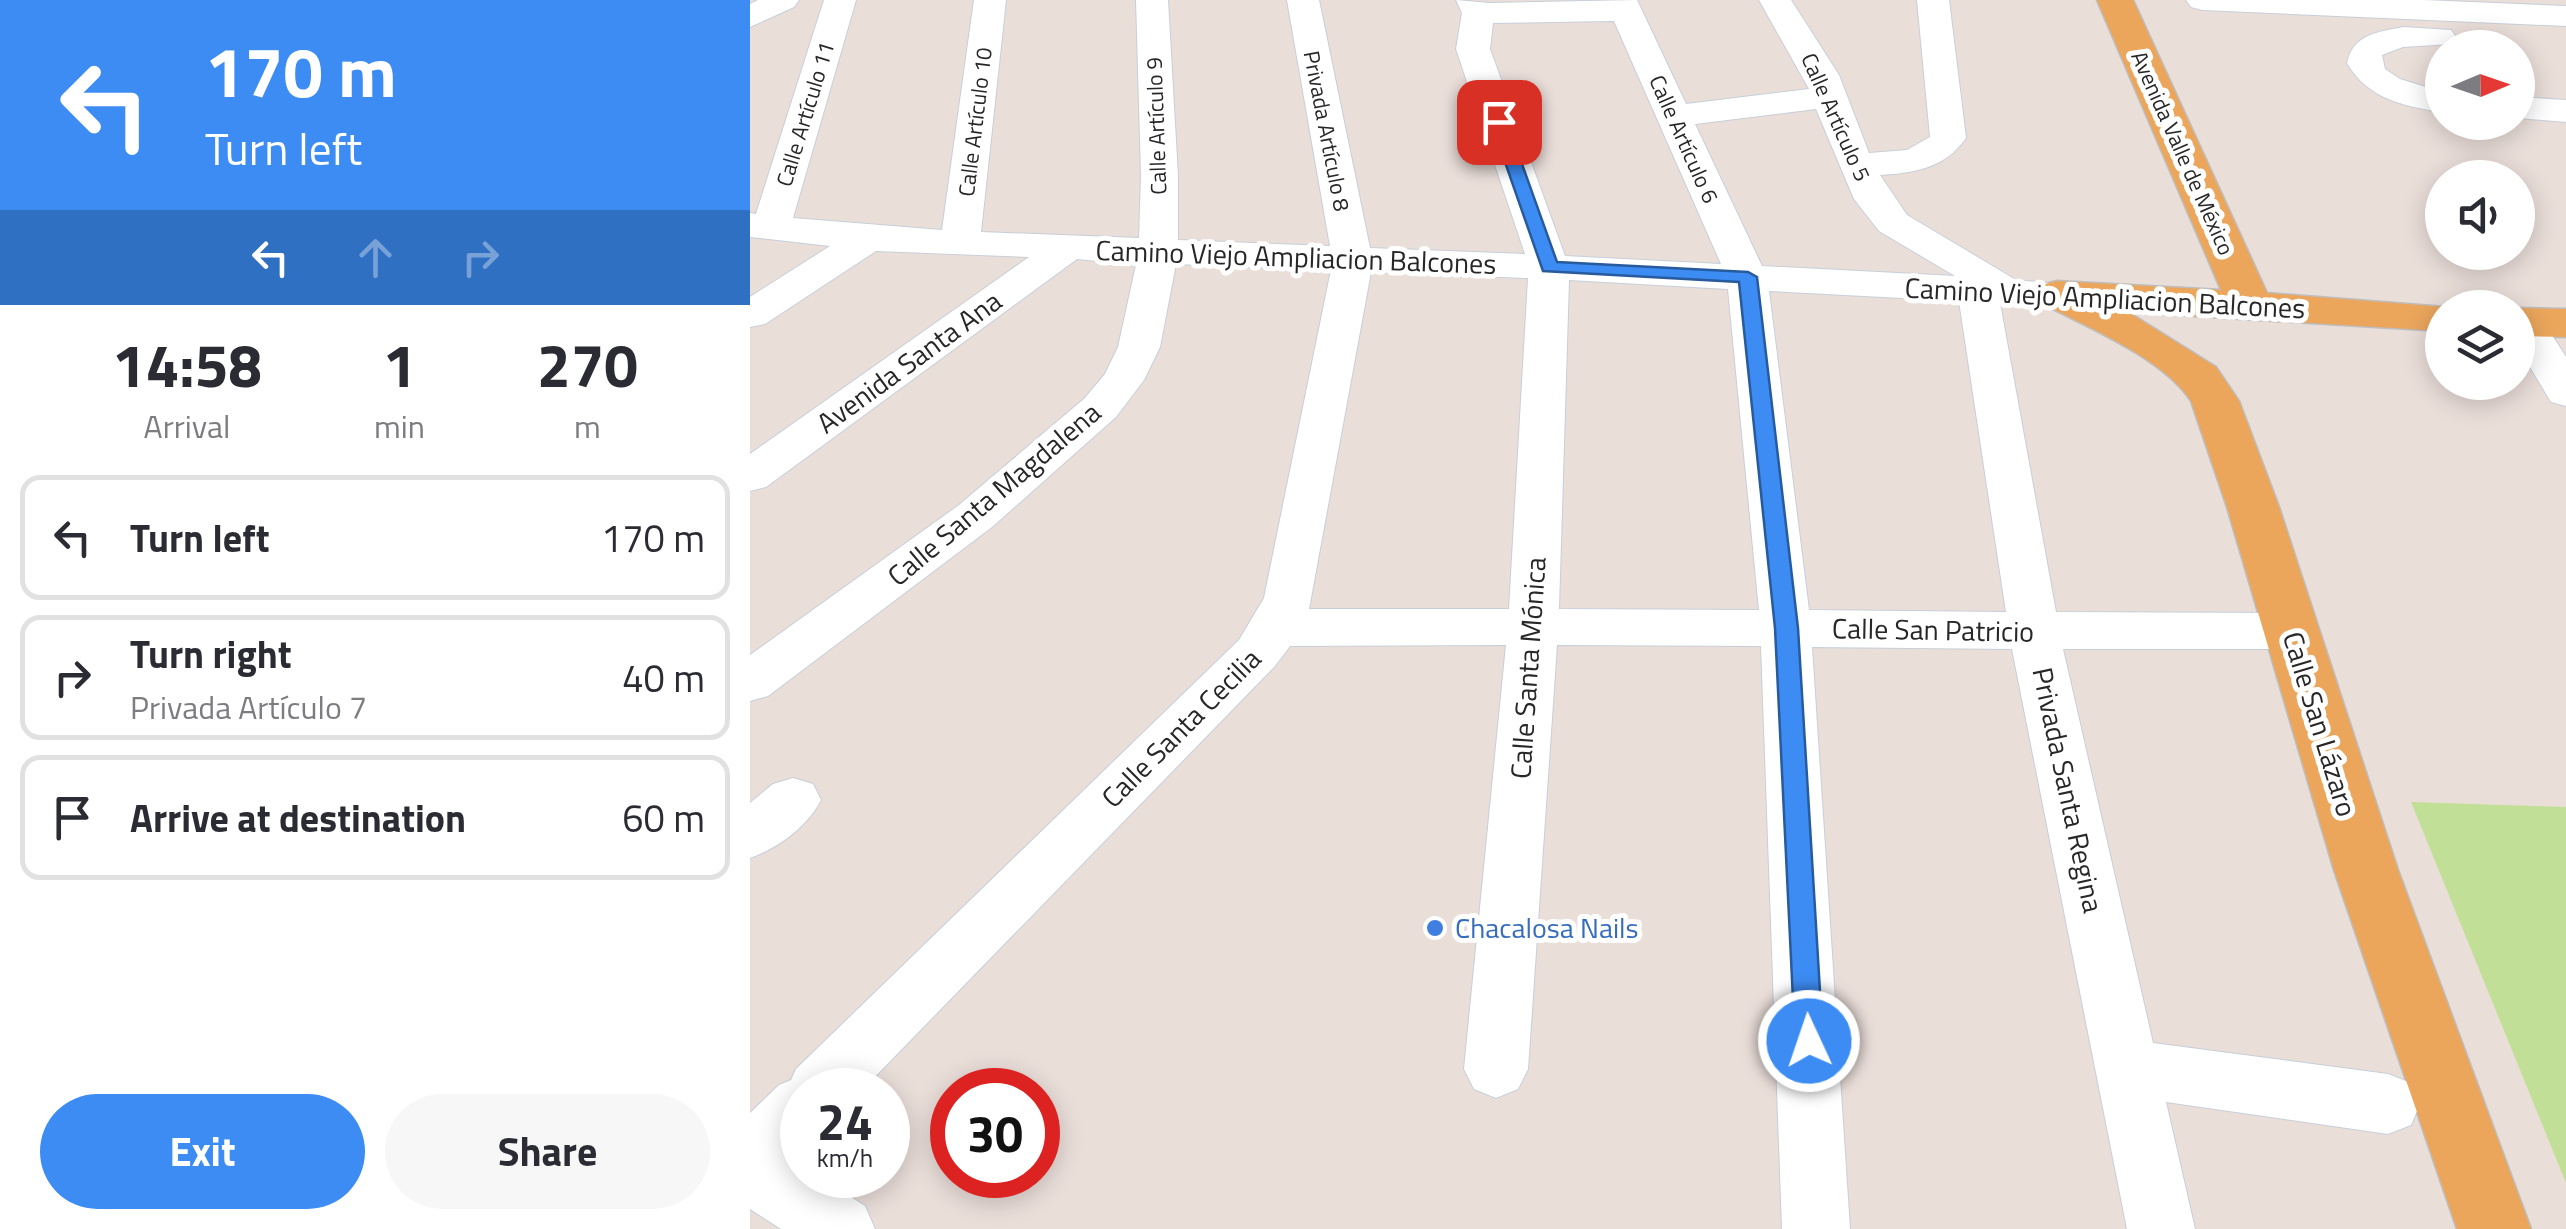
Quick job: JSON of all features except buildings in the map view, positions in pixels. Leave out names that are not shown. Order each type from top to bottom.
[{"type":"main road","name":"Avenida Valle de México","points":[[2079,0],[2228,304]]},
{"type":"main road","name":"Avenida Valle de México","points":[[2115,0],[2228,304]]},
{"type":"main road","name":"Camino Viejo Ampliacion Balcones","points":[[2013,291],[2425,316]]},
{"type":"main road","name":"Calle San Lázaro","points":[[2013,291],[2125,328],[2199,378],[2215,401],[2232,444],[2366,870],[2494,1229]]},
{"type":"street","points":[[750,17],[782,0]]},
{"type":"street","name":"Calle Artículo 11","points":[[761,226],[840,0]]},
{"type":"street","name":"Calle Artículo 10","points":[[960,244],[990,0]]},
{"type":"street","name":"Calle Artículo 9","points":[[1152,0],[1160,251]]},
{"type":"street","name":"Privada Artículo 8","points":[[1303,0],[1353,262]]},
{"type":"street","name":"Calle Artículo 5","points":[[1775,0],[1822,75],[1857,164],[1874,199],[1892,222],[2013,291]]},
{"type":"street","points":[[1857,164],[1911,162],[1942,147],[1948,138],[1932,0]]},
{"type":"street","points":[[2202,0],[2566,14]]},
{"type":"street","points":[[2540,0],[2566,14]]},
{"type":"street","points":[[1549,267],[1474,50],[1475,6],[1624,6]]},
{"type":"street","name":"Calle Artículo 6","points":[[1624,6],[1748,277],[1786,628],[1816,1229]]},
{"type":"street","points":[[2425,35],[2386,36],[2371,44],[2364,55],[2364,66],[2375,81],[2425,100]]},
{"type":"street","points":[[2535,44],[2566,46]]},
{"type":"street","points":[[1674,116],[1829,97]]},
{"type":"street","points":[[2535,109],[2566,111]]},
{"type":"street","name":"Camino Viejo Ampliacion Balcones","points":[[761,226],[868,239],[960,244],[1549,267],[2013,291]]},
{"type":"street","points":[[750,315],[868,239]]},
{"type":"street","name":"Avenida Santa Ana","points":[[750,476],[1069,247]]},
{"type":"street","name":"Calle Santa Magdalena","points":[[750,682],[916,563],[1100,409],[1124,380],[1139,347],[1160,251]]},
{"type":"street","name":"Calle Santa Cecilia","points":[[840,1068],[1257,654],[1276,628],[1289,598],[1353,262]]},
{"type":"street","name":"Calle Santa Mónica","points":[[1496,1069],[1533,625],[1549,267]]},
{"type":"street","name":"Privada Santa Regina","points":[[2013,291],[2034,632],[2161,1229]]},
{"type":"street","points":[[2536,322],[2566,392]]},
{"type":"street","name":"Calle San Patricio","points":[[1276,628],[1533,625],[2291,632]]},
{"type":"street","points":[[750,834],[793,800]]},
{"type":"street","points":[[2127,1068],[2388,1104]]},
{"type":"street","points":[[750,1158],[780,1128]]},
{"type":"street","points":[[750,1171],[840,1229]]},
{"type":"green space","points":[[2411,802],[2566,807],[2566,1183]]},
{"type":"place","name":"Chacalosa Nails","points":[[1435,928]]},
{"type":"route","points":[[1499,122],[1549,267],[1748,277],[1786,628],[1809,1041]]}]
